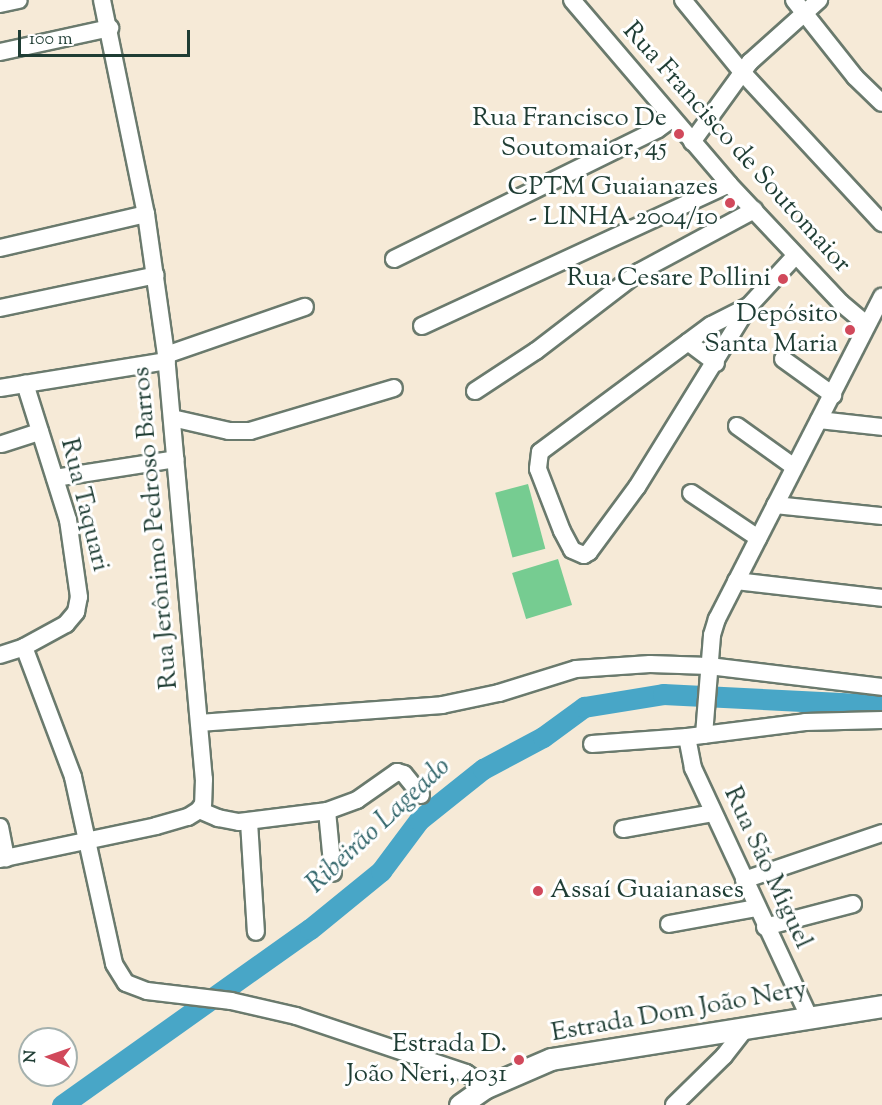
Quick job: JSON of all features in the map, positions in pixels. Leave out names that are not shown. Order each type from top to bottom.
[{"type":"main road","name":"Estrada Dom João Nery","points":[[460,1105],[486,1087],[551,1059],[882,1005]]},
{"type":"street","points":[[0,4],[18,0]]},
{"type":"street","name":"Rua Jerônimo Pedroso Barros","points":[[102,0],[110,28],[146,214],[167,358],[204,779],[200,810]]},
{"type":"street","name":"Rua Francisco de Soutomaior","points":[[573,0],[729,184],[841,303],[867,325]]},
{"type":"street","points":[[683,0],[742,72],[882,223]]},
{"type":"street","points":[[692,142],[742,72],[799,6],[819,0]]},
{"type":"street","points":[[799,6],[855,77],[882,103]]},
{"type":"street","points":[[0,52],[110,28]]},
{"type":"street","points":[[394,259],[658,129],[672,118]]},
{"type":"street","points":[[422,327],[729,184]]},
{"type":"street","points":[[475,391],[536,351],[639,272],[754,210]]},
{"type":"street","points":[[0,248],[146,214]]},
{"type":"street","points":[[749,306],[720,320],[688,342],[540,452],[538,469],[562,531],[572,550],[584,555],[589,552],[637,487],[716,363],[749,306],[796,255]]},
{"type":"street","points":[[0,308],[156,275]]},
{"type":"street","name":"Rua São Miguel","points":[[809,1017],[756,908],[693,768],[696,736],[706,707],[709,666],[717,619],[882,297]]},
{"type":"street","points":[[0,388],[167,358],[305,307]]},
{"type":"street","points":[[688,342],[716,363]]},
{"type":"street","points":[[783,359],[833,395]]},
{"type":"street","name":"Rua Taquari","points":[[0,655],[24,647],[66,624],[73,619],[78,605],[74,552],[55,478],[25,384]]},
{"type":"street","points":[[172,418],[229,431],[250,431],[394,388]]},
{"type":"street","points":[[819,420],[882,427]]},
{"type":"street","points":[[737,426],[794,467]]},
{"type":"street","points":[[1,442],[40,432]]},
{"type":"street","points":[[55,478],[176,459]]},
{"type":"street","points":[[691,493],[758,538]]},
{"type":"street","points":[[774,505],[882,516]]},
{"type":"street","points":[[736,581],[882,598]]},
{"type":"street","points":[[24,647],[62,742],[88,840],[114,964],[126,983],[147,991],[231,1001],[296,1016],[466,1073],[486,1087]]},
{"type":"street","points":[[199,723],[442,705],[499,693],[576,669],[651,664],[709,666],[882,687]]},
{"type":"street","points":[[592,744],[696,736],[805,722],[882,720]]},
{"type":"street","points":[[0,827],[3,859],[180,819],[200,810],[229,821],[249,822],[327,811],[357,800],[397,772],[404,774],[421,795]]},
{"type":"street","points":[[327,811],[333,873]]},
{"type":"street","points":[[623,829],[713,813]]},
{"type":"street","points":[[249,822],[256,932]]},
{"type":"street","points":[[744,880],[882,833]]},
{"type":"street","points":[[765,927],[853,904]]},
{"type":"street","points":[[669,924],[756,908]]},
{"type":"street","points":[[674,1105],[724,1056],[746,1028]]},
{"type":"green space","points":[[528,484],[545,549],[512,558],[495,493]]},
{"type":"green space","points":[[558,559],[572,605],[526,619],[512,573]]},
{"type":"waterway","name":"Ribeirão Lageado","points":[[62,1105],[310,929],[381,871],[419,820],[483,769],[543,737],[584,707],[663,694],[882,705]]},
{"type":"place","name":"Rua Francisco De Soutomaior, 45","points":[[679,134]]},
{"type":"place","name":"CPTM Guaianazes - LINHA 2004/10","points":[[730,203]]},
{"type":"place","name":"Rua Cesare Pollini","points":[[783,279]]},
{"type":"place","name":"Depósito Santa Maria","points":[[850,330]]},
{"type":"place","name":"Assaí Guaianases","points":[[538,891]]},
{"type":"place","name":"Estrada D. João Neri, 4031","points":[[519,1060]]}]
